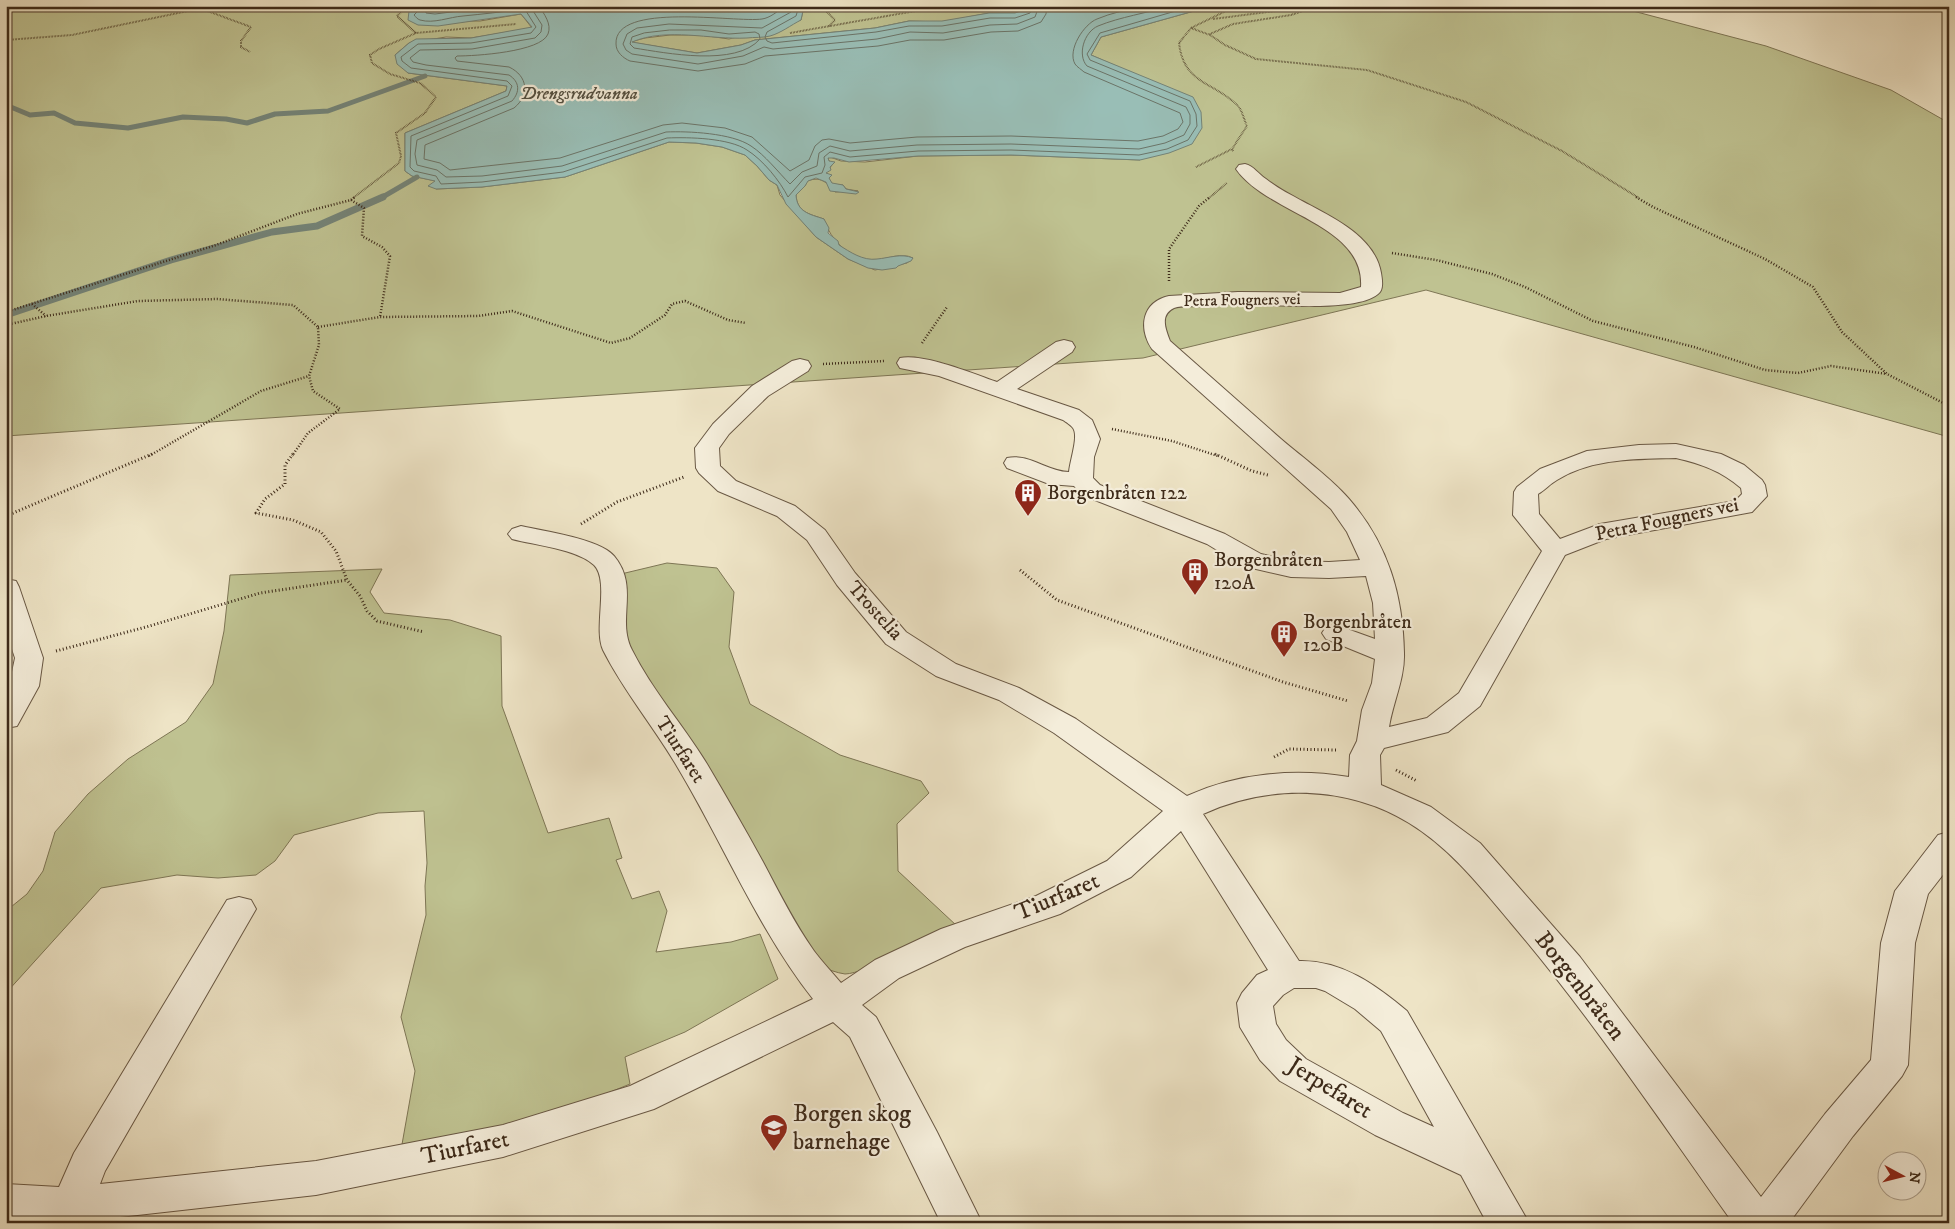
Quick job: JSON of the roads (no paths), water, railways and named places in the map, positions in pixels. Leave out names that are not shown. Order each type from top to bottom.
[{"type":"street","name":"Petra Fougners vei","points":[[1245,169],[1258,183],[1329,224],[1359,248],[1368,260],[1372,282],[1371,290],[1358,296],[1340,300],[1238,298],[1169,302],[1157,313],[1154,319],[1154,327],[1160,344],[1340,504],[1360,532],[1377,567],[1387,603],[1390,655],[1386,683],[1372,740]]},
{"type":"street","points":[[1000,390],[1064,346]]},
{"type":"street","points":[[908,363],[945,371],[1071,415],[1084,425],[1088,440],[1082,458],[1081,479],[1091,490],[1115,501],[1216,539],[1252,560],[1291,569],[1329,570],[1377,567]]},
{"type":"street","name":"Trostelia","points":[[800,366],[760,392],[721,429],[707,448],[708,468],[727,486],[786,511],[816,535],[846,579],[896,638],[946,670],[1009,694],[1065,726],[1184,810]]},
{"type":"street","name":"Petra Fougners vei","points":[[1676,451],[1712,459],[1735,470],[1752,485],[1755,496],[1743,507],[1600,532],[1555,550],[1526,515],[1526,492],[1549,474],[1587,458],[1639,452],[1676,451]]},
{"type":"street","points":[[1016,463],[1058,479],[1081,479]]},
{"type":"street","name":"Tiurfaret","points":[[521,534],[564,543],[589,551],[603,559],[611,570],[614,582],[613,626],[616,647],[628,670],[692,765],[747,863],[767,903],[801,958],[837,1004]]},
{"type":"street","points":[[1365,790],[1365,755],[1372,740],[1437,725],[1470,699],[1555,550]]},
{"type":"street","points":[[6,587],[29,658],[24,686],[6,719]]},
{"type":"street","points":[[1336,633],[1390,655]]},
{"type":"street","name":"Borgenbråten","points":[[1184,810],[1217,795],[1272,783],[1330,784],[1365,790],[1420,814],[1468,851],[1568,966],[1757,1223]]},
{"type":"street","points":[[1184,810],[1288,975],[1315,975],[1344,983],[1375,1004],[1394,1021],[1509,1223]]},
{"type":"street","name":"Tiurfaret","points":[[6,1201],[66,1214],[316,1178],[503,1141],[641,1098],[837,1004],[887,969],[953,938],[1048,905],[1119,869],[1184,810]]},
{"type":"street","points":[[1765,1223],[1889,1065],[1898,944],[1912,891],[1949,843]]},
{"type":"street","points":[[66,1214],[88,1165],[239,909]]},
{"type":"street","name":"Jerpefaret","points":[[1288,975],[1270,985],[1255,1003],[1258,1027],[1273,1050],[1293,1070],[1389,1124],[1475,1163]]},
{"type":"street","points":[[837,1004],[863,1028],[924,1143],[962,1223]]},
{"type":"water","name":"Drengsrudvanna","points":[[418,6],[804,6],[801,20],[767,37],[733,38],[660,35],[632,42],[697,53],[741,45],[755,40],[875,28],[909,21],[942,21],[989,13],[1015,13],[1035,6],[1212,6],[1101,37],[1091,55],[1193,97],[1201,112],[1202,128],[1192,144],[1169,153],[1140,160],[1011,155],[918,156],[849,162],[828,158],[829,161],[835,162],[830,167],[831,170],[826,173],[832,175],[829,178],[832,183],[843,185],[846,189],[859,192],[856,194],[830,191],[826,182],[816,178],[808,181],[796,195],[797,201],[805,212],[824,219],[829,228],[828,233],[838,241],[839,245],[857,255],[867,259],[900,256],[913,258],[911,261],[896,268],[882,270],[868,268],[848,259],[816,237],[786,204],[777,185],[769,180],[745,155],[722,147],[696,143],[669,142],[565,177],[482,187],[436,189],[428,186],[435,181],[412,176],[405,171],[405,133],[506,91],[507,86],[408,73],[397,64],[395,55],[416,39],[471,38],[532,27],[521,14],[438,26],[418,25],[408,20],[409,11]]},
{"type":"waterway","points":[[6,105],[30,115],[54,113],[75,123],[128,128],[183,117],[226,119],[247,123],[275,114],[328,111],[425,76]]},
{"type":"waterway","points":[[382,198],[417,177]]},
{"type":"waterway","points":[[6,315],[171,260],[272,232],[317,226],[382,198]]},
{"type":"place","name":"Borgenbråten 122","points":[[1028,517]]},
{"type":"place","name":"Borgenbråten 120A","points":[[1195,596]]},
{"type":"place","name":"Borgenbråten 120B","points":[[1284,658]]},
{"type":"place","name":"Borgen skog barnehage","points":[[774,1152]]}]
